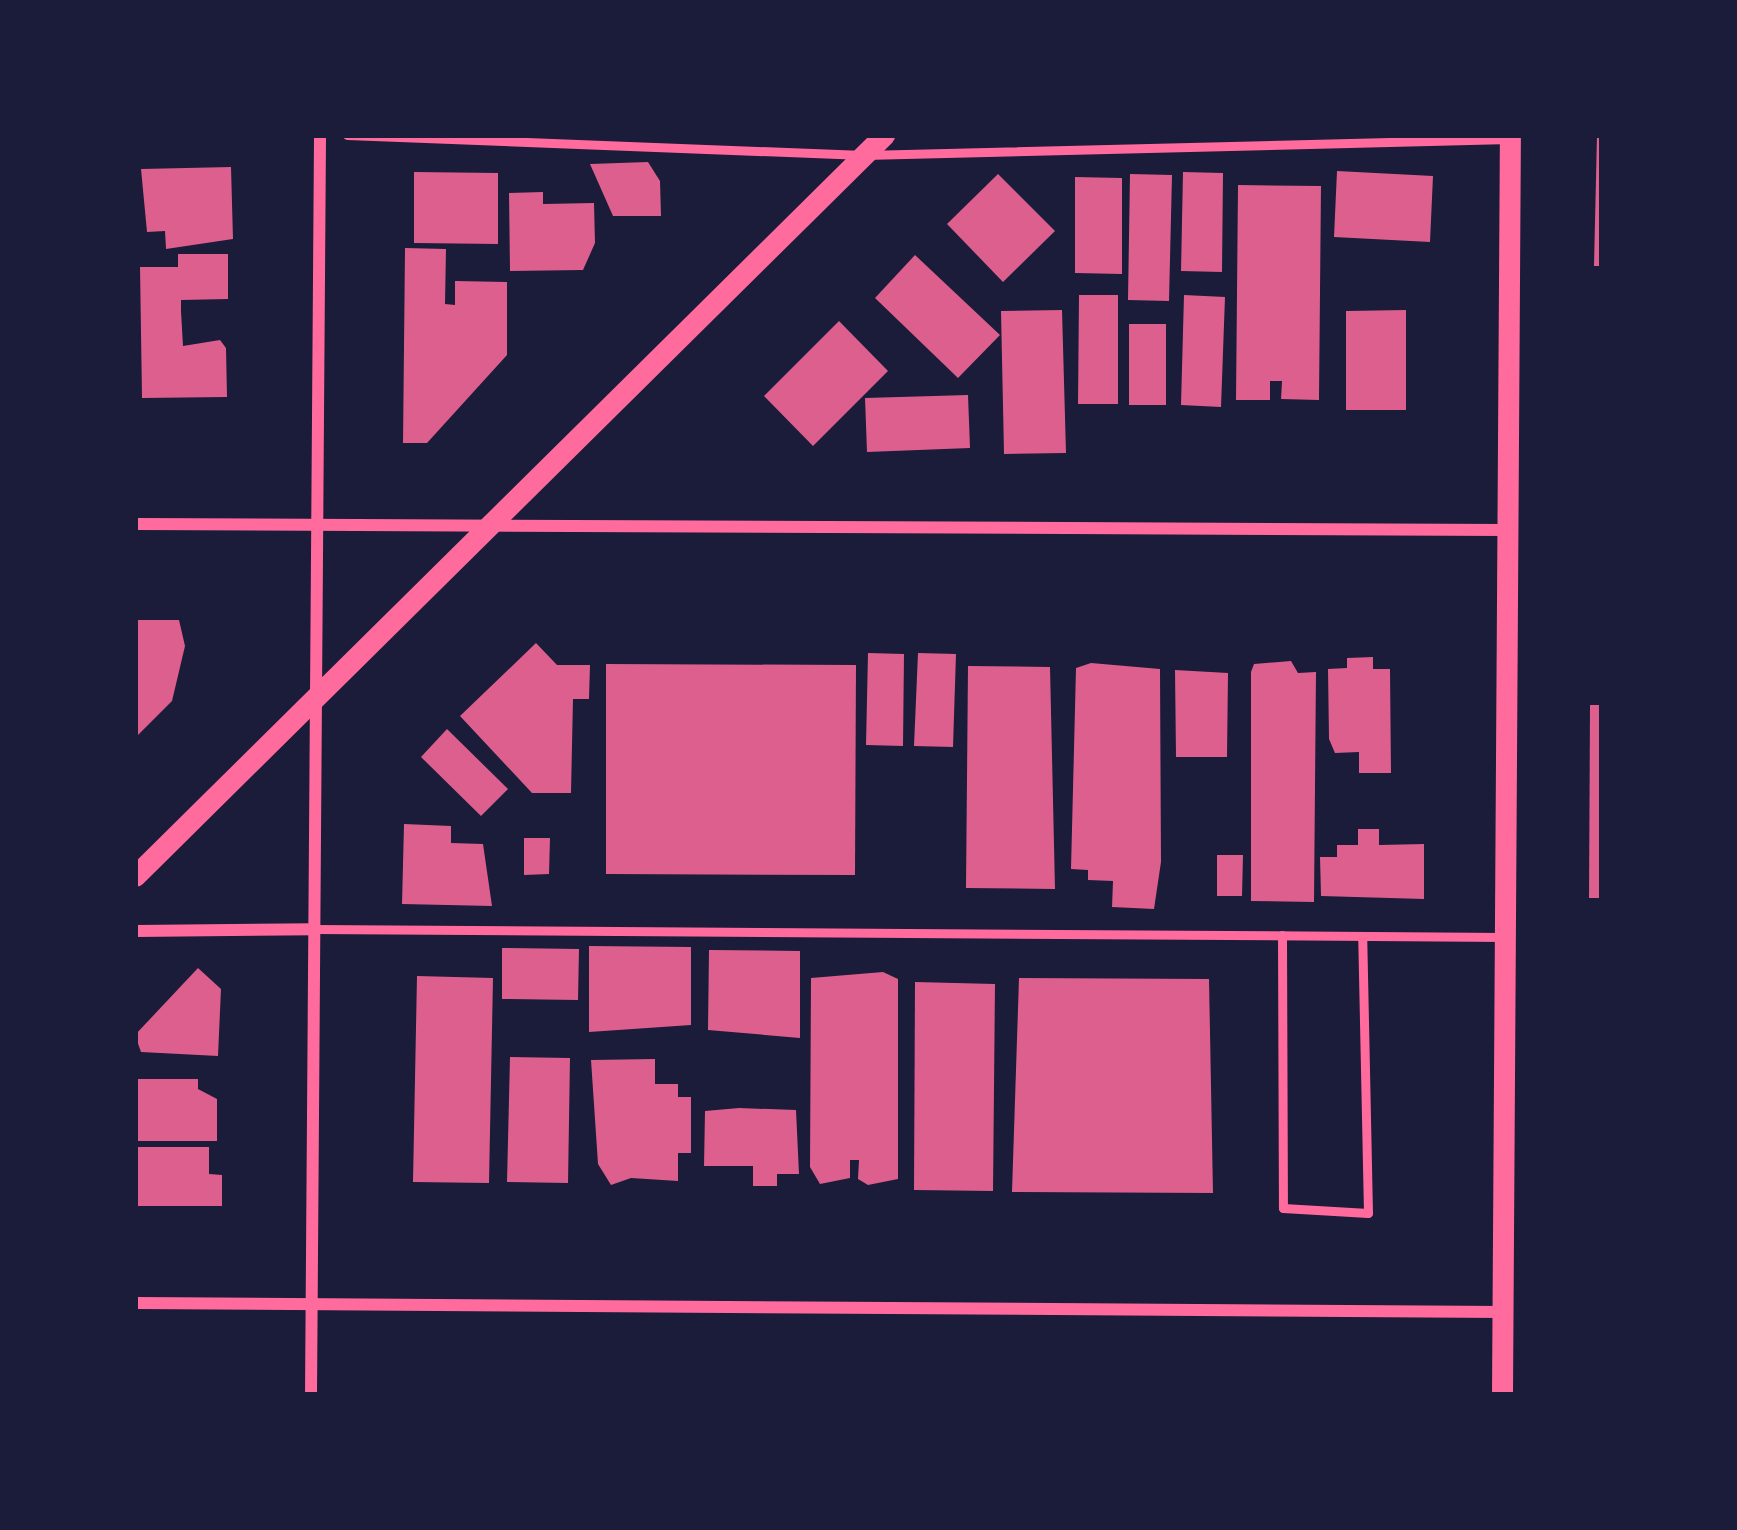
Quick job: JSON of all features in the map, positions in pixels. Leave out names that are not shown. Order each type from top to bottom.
[{"type":"street","points":[[311,1395],[320,135]]},
{"type":"street","points":[[135,876],[884,135]]},
{"type":"street","points":[[1502,1395],[1510,137]]},
{"type":"street","points":[[135,524],[1508,530]]},
{"type":"street","points":[[135,931],[314,929]]},
{"type":"street","points":[[135,1303],[1503,1312]]},
{"type":"lane","points":[[347,135],[865,155],[1510,137]]},
{"type":"lane","points":[[314,929],[1505,937]]},
{"type":"lane","points":[[1282,935],[1283,1208],[1368,1213],[1362,936]]},
{"type":"building","points":[[1597,135],[1602,135],[1602,266],[1594,266]]},
{"type":"building","points":[[648,162],[660,181],[661,216],[613,216],[590,164]]},
{"type":"building","points":[[231,167],[233,239],[166,249],[165,231],[147,232],[141,169]]},
{"type":"building","points":[[1337,171],[1433,176],[1430,242],[1334,237]]},
{"type":"building","points":[[414,172],[498,173],[498,244],[414,243]]},
{"type":"building","points":[[1183,172],[1223,173],[1222,272],[1181,271]]},
{"type":"building","points":[[998,174],[1055,231],[1003,282],[947,224]]},
{"type":"building","points":[[1130,174],[1172,175],[1169,301],[1128,300]]},
{"type":"building","points":[[1075,177],[1122,178],[1122,274],[1075,273]]},
{"type":"building","points":[[1238,185],[1321,186],[1319,400],[1281,399],[1282,381],[1270,381],[1270,400],[1236,400]]},
{"type":"building","points":[[543,192],[543,204],[594,203],[595,243],[583,270],[510,271],[509,193]]},
{"type":"building","points":[[405,248],[446,249],[445,304],[455,305],[455,281],[507,282],[507,355],[427,443],[403,443]]},
{"type":"building","points":[[178,254],[228,254],[228,299],[181,300],[183,346],[220,340],[226,348],[227,397],[142,398],[140,267],[178,267]]},
{"type":"building","points":[[915,255],[1000,335],[958,378],[875,298]]},
{"type":"building","points":[[1079,295],[1118,295],[1118,404],[1078,404]]},
{"type":"building","points":[[1184,295],[1225,297],[1221,407],[1181,405]]},
{"type":"building","points":[[1062,310],[1066,453],[1004,454],[1001,311]]},
{"type":"building","points":[[1406,310],[1406,410],[1346,410],[1346,311]]},
{"type":"building","points":[[839,321],[888,371],[813,446],[764,396]]},
{"type":"building","points":[[1129,324],[1166,324],[1166,405],[1129,405]]},
{"type":"building","points":[[968,395],[970,448],[867,452],[865,398]]},
{"type":"building","points":[[135,620],[179,620],[185,646],[172,701],[135,738]]},
{"type":"building","points":[[536,643],[557,665],[590,665],[589,699],[573,699],[571,793],[532,793],[460,716]]},
{"type":"building","points":[[868,653],[904,654],[903,746],[866,745]]},
{"type":"building","points":[[918,653],[956,654],[953,747],[914,746]]},
{"type":"building","points":[[1373,657],[1373,669],[1390,669],[1391,773],[1359,773],[1359,752],[1335,753],[1329,739],[1328,669],[1347,668],[1347,658]]},
{"type":"building","points":[[1291,661],[1298,673],[1316,672],[1314,902],[1251,901],[1251,672],[1254,664]]},
{"type":"building","points":[[1091,663],[1160,669],[1161,862],[1154,909],[1112,907],[1113,881],[1088,880],[1088,870],[1071,869],[1076,668]]},
{"type":"building","points":[[606,664],[856,665],[855,875],[606,874]]},
{"type":"building","points":[[968,666],[1050,667],[1055,889],[966,888]]},
{"type":"building","points":[[1175,670],[1228,673],[1227,757],[1176,757]]},
{"type":"building","points":[[1590,705],[1602,705],[1602,898],[1589,898]]},
{"type":"building","points":[[447,729],[508,789],[481,816],[421,757]]},
{"type":"building","points":[[404,824],[451,826],[451,843],[483,844],[492,906],[402,904]]},
{"type":"building","points":[[1358,829],[1379,829],[1379,845],[1424,844],[1424,899],[1321,896],[1320,857],[1337,857],[1337,845],[1358,845]]},
{"type":"building","points":[[524,838],[550,838],[549,874],[524,875]]},
{"type":"building","points":[[1217,855],[1243,855],[1242,896],[1217,896]]},
{"type":"building","points":[[589,946],[691,947],[691,1025],[589,1032]]},
{"type":"building","points":[[502,948],[579,949],[578,1000],[502,999]]},
{"type":"building","points":[[709,950],[800,951],[800,1038],[708,1030]]},
{"type":"building","points":[[198,968],[221,989],[218,1056],[141,1052],[135,1035]]},
{"type":"building","points":[[883,972],[898,979],[898,1179],[868,1185],[858,1179],[859,1160],[850,1160],[850,1178],[820,1184],[810,1167],[811,978]]},
{"type":"building","points":[[417,976],[493,978],[489,1183],[413,1182]]},
{"type":"building","points":[[1019,978],[1209,979],[1213,1193],[1012,1192]]},
{"type":"building","points":[[915,982],[995,984],[993,1191],[914,1190]]},
{"type":"building","points":[[510,1057],[570,1058],[568,1183],[507,1182]]},
{"type":"building","points":[[655,1059],[655,1084],[678,1084],[678,1097],[691,1097],[691,1153],[678,1153],[678,1181],[631,1178],[611,1185],[598,1164],[591,1060]]},
{"type":"building","points":[[135,1079],[198,1079],[198,1089],[217,1099],[217,1141],[135,1141]]},
{"type":"building","points":[[796,1110],[799,1174],[777,1174],[777,1186],[753,1186],[753,1166],[704,1166],[705,1111]]},
{"type":"building","points":[[135,1147],[209,1147],[209,1174],[222,1175],[222,1206],[135,1206]]}]
